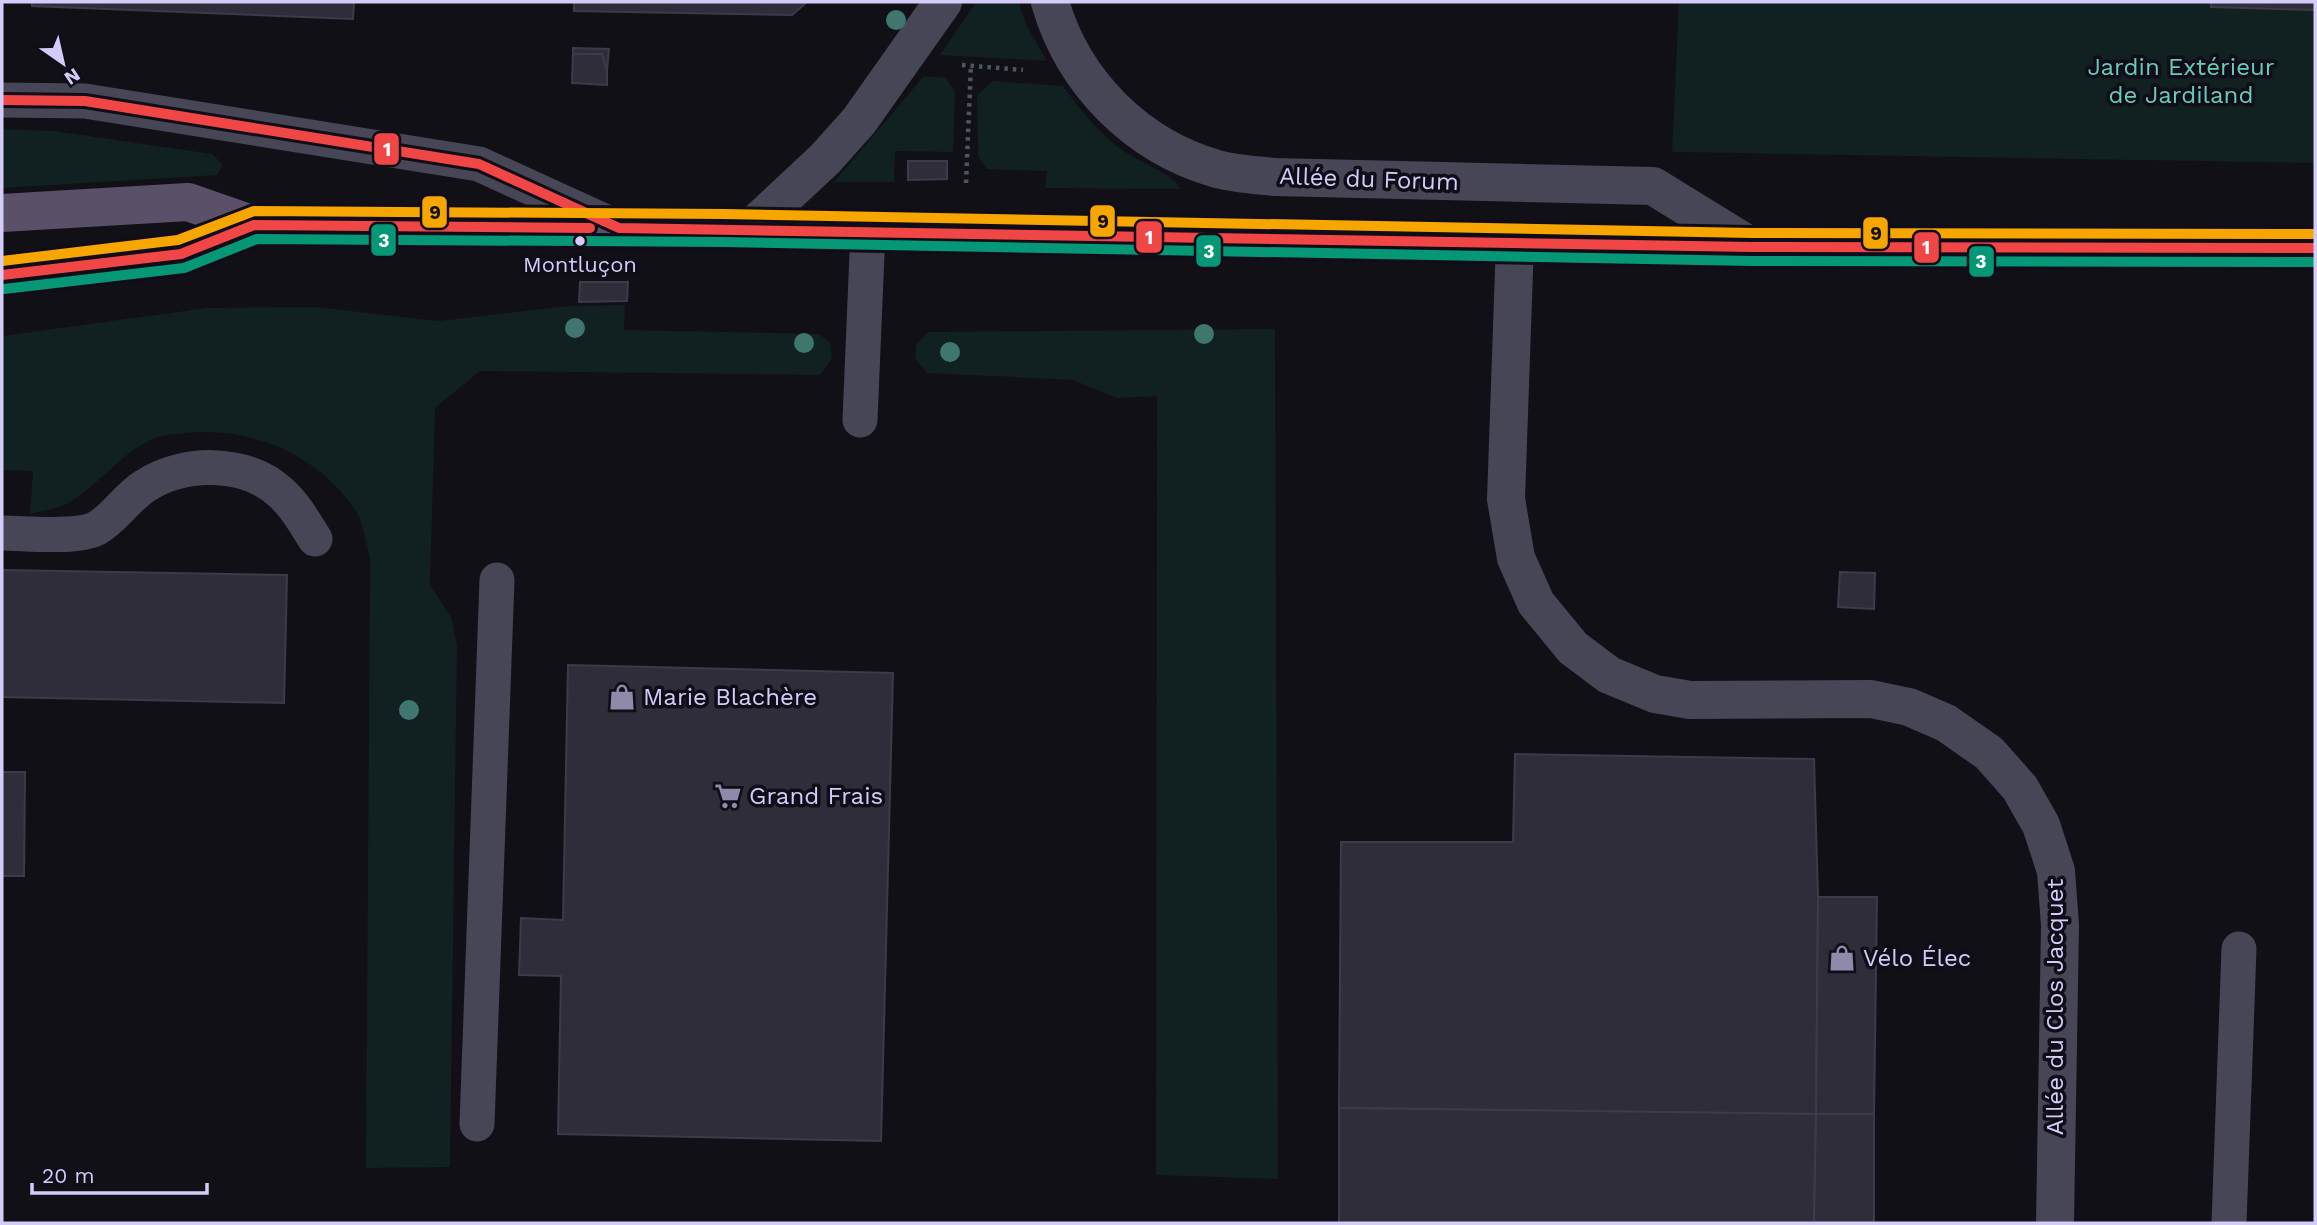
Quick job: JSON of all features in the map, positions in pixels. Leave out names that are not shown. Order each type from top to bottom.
[{"type":"main road","points":[[2,213],[188,202],[254,225],[751,228],[1752,247],[2315,248]]},
{"type":"main road","points":[[2,275],[181,254],[254,225]]},
{"type":"street","points":[[751,228],[825,159],[859,121],[943,2]]},
{"type":"street","name":"Allée du Forum","points":[[1050,2],[1056,24],[1074,61],[1108,105],[1138,131],[1174,153],[1218,169],[1275,177],[1653,186],[1752,247]]},
{"type":"street","name":"Allée du Clos Jacquet","points":[[1515,242],[1506,499],[1516,558],[1521,570],[1536,603],[1573,648],[1609,675],[1655,694],[1690,700],[1871,699],[1909,707],[1946,723],[1989,753],[2020,788],[2041,825],[2056,871],[2060,925],[2055,1223]]},
{"type":"lane","points":[[2,100],[85,101],[479,164],[619,228]]},
{"type":"lane","points":[[860,420],[868,230]]},
{"type":"lane","points":[[2,533],[82,533],[97,528],[146,485],[207,466],[257,477],[279,490],[297,510],[315,539]]},
{"type":"lane","points":[[477,1124],[497,580]]},
{"type":"lane","points":[[2229,1223],[2239,949]]},
{"type":"path","points":[[949,64],[1027,70]]},
{"type":"path","points":[[966,184],[971,65]]},
{"type":"green space","points":[[976,2],[1019,2],[1026,25],[1047,61],[940,55]]},
{"type":"green space","name":"Jardin Extérieur de Jardiland","points":[[1679,2],[2211,2],[2211,7],[2315,10],[2315,163],[1672,152]]},
{"type":"green space","points":[[924,76],[945,78],[955,91],[953,152],[895,151],[894,182],[834,182]]},
{"type":"green space","points":[[993,81],[1063,86],[1088,118],[1110,140],[1169,177],[1181,189],[1045,188],[1047,171],[987,169],[978,157],[977,95]]},
{"type":"green space","points":[[2,129],[54,131],[212,154],[223,165],[217,175],[2,188]]},
{"type":"green space","points":[[625,305],[624,330],[819,334],[830,342],[832,358],[820,375],[480,371],[435,408],[430,585],[451,617],[457,645],[450,1167],[366,1168],[370,557],[356,511],[341,491],[323,474],[282,448],[235,434],[211,432],[170,434],[155,438],[131,452],[78,497],[53,509],[30,514],[33,471],[2,470],[2,336],[207,308],[316,307],[438,321],[569,306]]},
{"type":"green space","points":[[1275,329],[1278,1179],[1156,1175],[1157,396],[1117,398],[1073,380],[927,373],[915,359],[916,345],[928,332]]},
{"type":"building","points":[[32,2],[354,2],[353,19],[32,6]]},
{"type":"building","points":[[574,2],[807,2],[792,15],[574,11]]},
{"type":"building","points":[[2211,2],[2315,2],[2315,10],[2211,7]]},
{"type":"building","points":[[573,48],[609,49],[607,71],[602,54],[573,54]]},
{"type":"building","points":[[573,54],[602,54],[607,71],[607,85],[572,83]]},
{"type":"building","points":[[908,161],[947,161],[947,179],[908,180]]},
{"type":"building","points":[[580,282],[628,282],[627,301],[579,302]]},
{"type":"building","points":[[2,570],[287,575],[284,703],[2,697]]},
{"type":"building","points":[[1840,572],[1875,573],[1874,609],[1838,607]]},
{"type":"building","name":"Grand Frais","points":[[568,665],[893,673],[881,1141],[558,1134],[561,976],[519,975],[521,918],[563,920]]},
{"type":"building","points":[[1515,754],[1814,759],[1818,897],[1816,1114],[1339,1108],[1341,842],[1513,842]]},
{"type":"building","points":[[2,772],[25,772],[24,876],[2,876]]},
{"type":"building","points":[[1818,897],[1877,897],[1874,1114],[1816,1114]]},
{"type":"building","points":[[1339,1108],[1816,1114],[1814,1223],[1339,1223]]},
{"type":"building","points":[[1816,1114],[1874,1114],[1874,1223],[1814,1223]]},
{"type":"transit line","name":"1","points":[[2,100],[85,101],[479,164],[619,228],[1752,247],[2315,248]]},
{"type":"transit line","name":"9","points":[[2,261],[178,240],[254,211],[724,214],[1752,233],[2315,234]]},
{"type":"transit line","name":"1","points":[[2,275],[181,254],[254,225],[590,228]]},
{"type":"transit line","name":"3","points":[[4,289],[184,268],[257,239],[724,242],[1752,261],[2315,262]]},
{"type":"place","name":"Montluçon","points":[[580,241]]},
{"type":"place","name":"Marie Blachère","points":[[622,697]]},
{"type":"place","name":"Grand Frais","points":[[728,796]]},
{"type":"place","name":"Vélo Élec","points":[[1842,958]]}]
